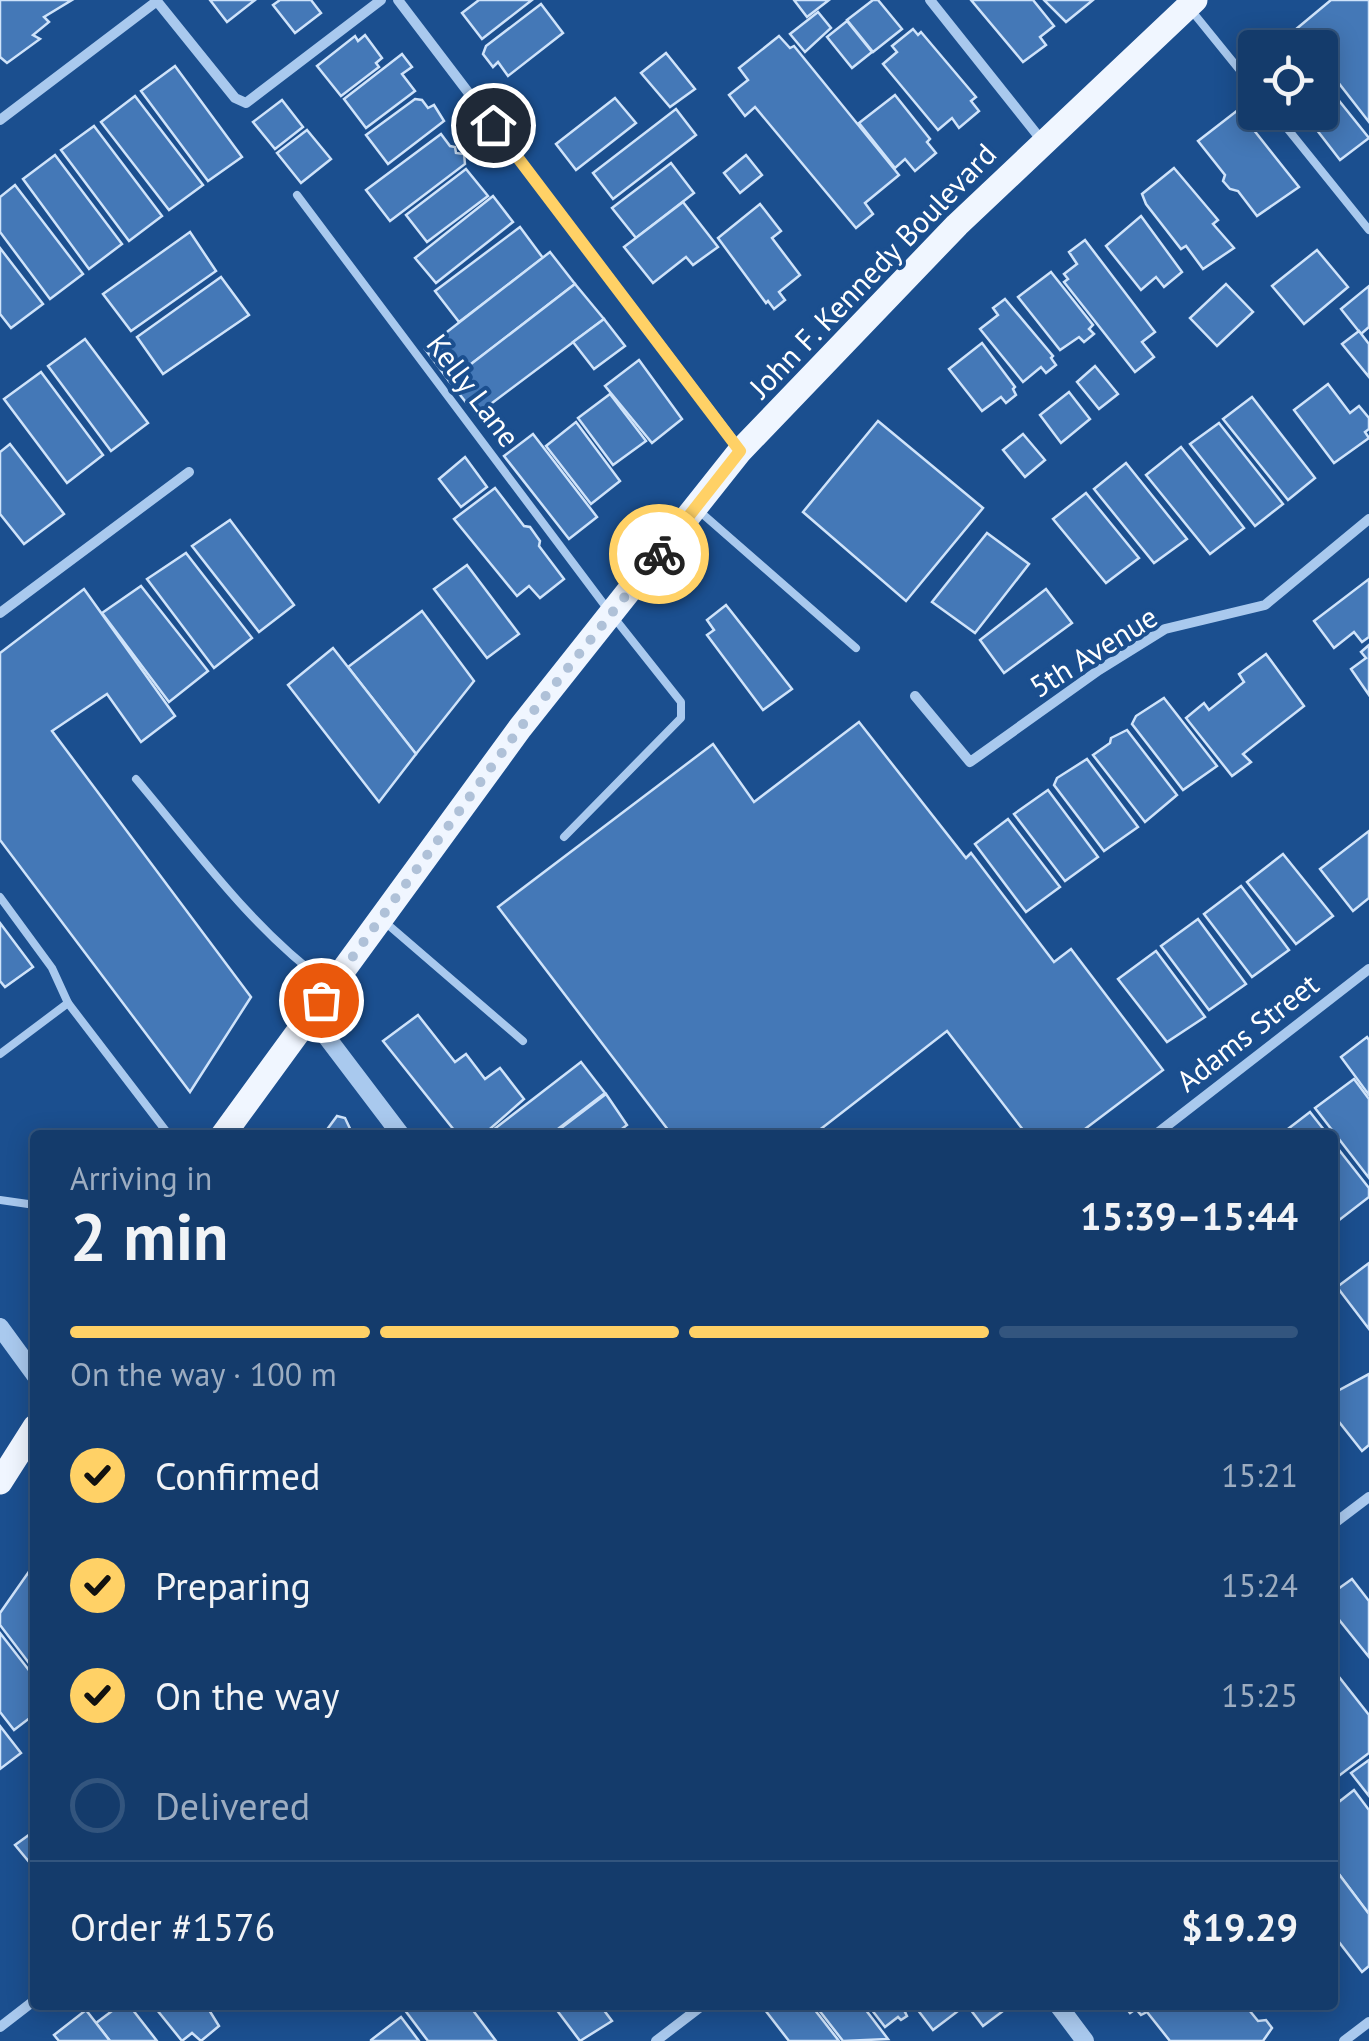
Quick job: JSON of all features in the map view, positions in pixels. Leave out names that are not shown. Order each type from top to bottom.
[{"type":"main road","name":"John F. Kennedy Boulevard","points":[[227,1130],[520,728],[740,451],[957,225],[1192,3]]},
{"type":"main road","points":[[2,1473],[30,1441]]},
{"type":"street","points":[[0,120],[156,0],[235,98],[246,103],[381,0]]},
{"type":"street","points":[[398,0],[740,451]]},
{"type":"street","points":[[930,0],[1044,143]]},
{"type":"street","points":[[0,614],[189,472]]},
{"type":"street","name":"5th Avenue","points":[[915,696],[970,762],[1098,670],[1165,629],[1265,605],[1369,520]]},
{"type":"street","name":"Adams Street","points":[[1161,1130],[1369,969]]},
{"type":"street","points":[[310,1015],[397,1130]]},
{"type":"street","points":[[0,1329],[30,1368]]},
{"type":"street","points":[[1338,1520],[1369,1497]]},
{"type":"street","points":[[0,2028],[30,2004]]},
{"type":"street","points":[[656,2041],[696,2010]]},
{"type":"street","points":[[1062,2010],[1086,2041]]},
{"type":"street","points":[[1344,2041],[1369,2022]]},
{"type":"lane","points":[[1192,3],[1238,66]]},
{"type":"lane","points":[[1288,130],[1369,230]]},
{"type":"lane","name":"Kelly Lane","points":[[297,195],[681,702],[682,718],[564,837]]},
{"type":"lane","points":[[695,507],[856,648]]},
{"type":"lane","points":[[136,779],[255,920],[298,962],[331,986]]},
{"type":"lane","points":[[0,898],[52,968],[68,1003],[165,1130]]},
{"type":"lane","points":[[381,919],[522,1041]]},
{"type":"lane","points":[[0,1054],[68,1003]]},
{"type":"lane","points":[[0,1200],[30,1204]]},
{"type":"building","points":[[0,0],[72,0],[44,17],[49,22],[33,35],[40,39],[7,63],[0,57]]},
{"type":"building","points":[[210,0],[255,0],[227,22]]},
{"type":"building","points":[[280,0],[311,0],[321,13],[295,33],[273,5]]},
{"type":"building","points":[[479,0],[532,0],[482,39],[462,13]]},
{"type":"building","points":[[794,0],[829,0],[807,17]]},
{"type":"building","points":[[878,0],[902,29],[873,52],[847,20]]},
{"type":"building","points":[[971,0],[1033,0],[1054,26],[1040,37],[1046,45],[1023,62]]},
{"type":"building","points":[[1044,0],[1093,0],[1066,22]]},
{"type":"building","points":[[1331,0],[1369,0],[1369,122],[1338,82],[1338,30],[1295,30]]},
{"type":"building","points":[[541,4],[563,33],[508,76],[498,62],[493,67],[483,54],[486,46]]},
{"type":"building","points":[[818,12],[831,28],[805,52],[790,34]]},
{"type":"building","points":[[847,21],[872,52],[852,68],[827,37]]},
{"type":"building","points":[[913,29],[918,35],[921,32],[976,97],[971,101],[979,111],[959,128],[952,118],[938,130],[883,64],[897,52],[892,46]]},
{"type":"building","points":[[365,35],[382,58],[376,63],[379,67],[341,96],[317,66],[355,36],[358,41]]},
{"type":"building","points":[[779,36],[790,48],[794,46],[899,175],[865,203],[873,214],[856,228],[755,107],[745,116],[729,95],[748,80],[739,68]]},
{"type":"building","points":[[666,53],[695,89],[670,107],[641,73]]},
{"type":"building","points":[[402,54],[412,67],[402,74],[415,91],[366,128],[344,99]]},
{"type":"building","points":[[175,66],[242,157],[208,181],[141,91]]},
{"type":"building","points":[[895,95],[930,139],[927,142],[936,153],[915,171],[905,159],[895,168],[859,123]]},
{"type":"building","points":[[135,96],[203,185],[169,210],[101,122]]},
{"type":"building","points":[[615,98],[636,123],[576,170],[556,144]]},
{"type":"building","points":[[415,99],[422,100],[428,108],[434,105],[444,121],[388,164],[366,135]]},
{"type":"building","points":[[1338,99],[1369,138],[1340,160],[1317,130],[1338,130]]},
{"type":"building","points":[[282,100],[303,127],[275,149],[253,122]]},
{"type":"building","points":[[676,109],[696,135],[613,199],[593,173]]},
{"type":"building","points":[[1238,110],[1238,130],[1254,130],[1299,187],[1257,216],[1238,191],[1223,181],[1225,175],[1198,141]]},
{"type":"building","points":[[94,126],[162,216],[129,241],[61,150]]},
{"type":"building","points":[[307,130],[331,159],[301,183],[277,153]]},
{"type":"building","points":[[441,134],[456,153],[464,154],[465,164],[390,221],[366,190]]},
{"type":"building","points":[[55,155],[122,244],[89,269],[23,179]]},
{"type":"building","points":[[746,155],[762,175],[740,193],[724,173]]},
{"type":"building","points":[[671,163],[694,193],[636,238],[612,208]]},
{"type":"building","points":[[1174,168],[1218,220],[1213,224],[1234,248],[1203,269],[1186,246],[1181,249],[1142,194]]},
{"type":"building","points":[[466,169],[488,196],[427,242],[406,215]]},
{"type":"building","points":[[15,185],[83,274],[50,299],[0,232],[0,197]]},
{"type":"building","points":[[493,196],[513,222],[436,283],[415,258]]},
{"type":"building","points":[[683,202],[718,247],[693,265],[686,257],[653,283],[624,247]]},
{"type":"building","points":[[760,204],[781,231],[772,238],[800,275],[779,292],[785,300],[774,309],[718,238]]},
{"type":"building","points":[[1141,216],[1182,272],[1164,287],[1156,277],[1141,290],[1106,246]]},
{"type":"building","points":[[520,227],[543,258],[459,322],[435,291]]},
{"type":"building","points":[[190,232],[216,271],[131,331],[103,294]]},
{"type":"building","points":[[1085,240],[1155,332],[1142,342],[1154,357],[1135,372],[1064,282],[1068,279],[1064,274],[1077,264],[1069,252]]},
{"type":"building","points":[[0,248],[43,304],[11,328],[0,314]]},
{"type":"building","points":[[1317,250],[1348,287],[1304,324],[1272,286]]},
{"type":"building","points":[[550,252],[575,284],[449,381],[425,349]]},
{"type":"building","points":[[1051,272],[1093,325],[1089,329],[1094,334],[1084,342],[1079,337],[1060,350],[1018,297]]},
{"type":"building","points":[[221,277],[249,315],[163,374],[137,337]]},
{"type":"building","points":[[575,284],[604,319],[476,415],[449,381]]},
{"type":"building","points":[[1226,284],[1253,312],[1217,346],[1190,318]]},
{"type":"building","points":[[1369,286],[1369,327],[1361,334],[1341,309]]},
{"type":"building","points":[[1005,299],[1053,356],[1056,365],[1046,373],[1041,367],[1023,382],[980,329],[998,315],[993,308]]},
{"type":"building","points":[[604,319],[625,346],[594,369],[573,342]]},
{"type":"building","points":[[1359,331],[1369,344],[1369,377],[1342,344]]},
{"type":"building","points":[[85,339],[148,423],[111,451],[48,366]]},
{"type":"building","points":[[982,343],[1015,387],[1016,395],[1006,403],[1001,397],[982,411],[949,369]]},
{"type":"building","points":[[639,360],[682,419],[652,443],[605,386]]},
{"type":"building","points":[[1095,366],[1118,394],[1099,409],[1077,382]]},
{"type":"building","points":[[41,372],[103,455],[67,483],[4,399]]},
{"type":"building","points":[[1328,384],[1350,413],[1359,406],[1369,418],[1369,429],[1365,432],[1369,438],[1334,463],[1294,410]]},
{"type":"building","points":[[1069,392],[1090,419],[1061,443],[1040,415]]},
{"type":"building","points":[[610,394],[646,441],[613,465],[578,418]]},
{"type":"building","points":[[1252,397],[1315,478],[1288,500],[1223,419]]},
{"type":"building","points":[[878,421],[983,508],[906,601],[803,512]]},
{"type":"building","points":[[576,422],[620,481],[591,504],[546,446]]},
{"type":"building","points":[[1219,423],[1283,504],[1255,526],[1190,444]]},
{"type":"building","points":[[533,434],[597,517],[569,539],[504,456]]},
{"type":"building","points":[[1023,434],[1045,460],[1025,477],[1003,450]]},
{"type":"building","points":[[10,444],[64,514],[24,544],[0,514],[0,452]]},
{"type":"building","points":[[1181,447],[1244,528],[1210,554],[1146,475]]},
{"type":"building","points":[[465,457],[487,487],[461,507],[439,479]]},
{"type":"building","points":[[1126,463],[1187,539],[1154,563],[1094,489]]},
{"type":"building","points":[[495,488],[524,526],[530,527],[564,579],[540,598],[529,586],[517,596],[454,519]]},
{"type":"building","points":[[1086,493],[1139,558],[1106,583],[1053,519]]},
{"type":"building","points":[[230,520],[294,605],[259,632],[192,546]]},
{"type":"building","points":[[987,533],[1029,564],[975,633],[932,602]]},
{"type":"building","points":[[186,553],[252,638],[214,668],[147,579]]},
{"type":"building","points":[[467,565],[519,634],[487,658],[434,589]]},
{"type":"building","points":[[1369,579],[1369,637],[1362,642],[1354,632],[1334,648],[1314,621]]},
{"type":"building","points":[[141,586],[208,671],[169,702],[102,613]]},
{"type":"building","points":[[84,589],[175,716],[141,742],[107,694],[52,731],[251,997],[190,1092],[0,840],[0,653]]},
{"type":"building","points":[[1046,589],[1072,623],[1004,673],[980,640]]},
{"type":"building","points":[[726,605],[792,689],[763,710],[707,635],[714,630],[707,620]]},
{"type":"building","points":[[422,611],[474,681],[416,754],[348,667]]},
{"type":"building","points":[[1369,645],[1369,695],[1351,669],[1366,658],[1361,652]]},
{"type":"building","points":[[333,648],[416,754],[379,802],[288,685]]},
{"type":"building","points":[[1266,654],[1304,706],[1243,754],[1251,762],[1232,776],[1186,718],[1204,703],[1209,710],[1244,682],[1239,674]]},
{"type":"building","points":[[1164,698],[1217,766],[1183,790],[1132,724],[1136,716]]},
{"type":"building","points":[[859,722],[966,858],[971,853],[1054,962],[1071,949],[1163,1070],[1084,1130],[1023,1130],[947,1031],[819,1130],[668,1130],[498,907],[713,744],[754,802]]},
{"type":"building","points":[[1127,730],[1177,795],[1145,822],[1093,755],[1111,738]]},
{"type":"building","points":[[1087,759],[1138,827],[1104,851],[1054,785],[1057,778]]},
{"type":"building","points":[[1048,790],[1098,857],[1065,881],[1014,814]]},
{"type":"building","points":[[1008,819],[1060,887],[1026,912],[975,844]]},
{"type":"building","points":[[1369,831],[1369,898],[1353,911],[1320,869]]},
{"type":"building","points":[[1283,854],[1333,916],[1296,944],[1247,882]]},
{"type":"building","points":[[1241,886],[1289,950],[1252,977],[1204,914]]},
{"type":"building","points":[[1198,919],[1246,984],[1209,1010],[1161,946]]},
{"type":"building","points":[[0,923],[33,967],[5,987],[0,981]]},
{"type":"building","points":[[1156,951],[1205,1017],[1167,1042],[1118,979]]},
{"type":"building","points":[[418,1015],[455,1062],[466,1054],[485,1079],[500,1068],[524,1099],[489,1130],[454,1130],[383,1041]]},
{"type":"building","points":[[1367,1037],[1369,1040],[1369,1095],[1341,1057]]},
{"type":"building","points":[[581,1062],[605,1093],[557,1130],[493,1130]]},
{"type":"building","points":[[1354,1079],[1369,1099],[1369,1178],[1338,1138],[1338,1130],[1332,1130],[1315,1108]]},
{"type":"building","points":[[606,1094],[627,1125],[620,1130],[559,1130]]},
{"type":"building","points":[[1310,1112],[1324,1130],[1287,1130]]},
{"type":"building","points":[[337,1116],[345,1118],[351,1130],[327,1130]]},
{"type":"building","points":[[1338,1149],[1369,1188],[1369,1197],[1338,1221]]},
{"type":"building","points":[[1369,1263],[1369,1329],[1338,1288]]},
{"type":"building","points":[[1369,1374],[1369,1445],[1362,1451],[1338,1421],[1338,1391]]},
{"type":"building","points":[[30,1570],[30,1664],[0,1625],[0,1613]]},
{"type":"building","points":[[1352,1579],[1369,1601],[1369,1657],[1338,1618],[1338,1589]]},
{"type":"building","points":[[0,1633],[30,1672],[30,1718],[14,1730],[0,1712]]},
{"type":"building","points":[[1338,1676],[1369,1715],[1369,1753],[1338,1776]]},
{"type":"building","points":[[0,1726],[21,1753],[0,1769]]},
{"type":"building","points":[[1369,1760],[1369,1796],[1351,1773]]},
{"type":"building","points":[[1354,1790],[1369,1810],[1369,1914],[1338,1873],[1338,1798],[1340,1801]]},
{"type":"building","points":[[30,1834],[30,1863],[15,1845]]},
{"type":"building","points":[[1338,1873],[1369,1914],[1369,1966],[1362,1972],[1338,1941]]},
{"type":"building","points":[[86,2010],[110,2041],[59,2041],[54,2035]]},
{"type":"building","points":[[113,2010],[133,2010],[157,2041],[110,2041],[96,2023]]},
{"type":"building","points":[[157,2010],[209,2010],[219,2026],[201,2041],[192,2033],[182,2041]]},
{"type":"building","points":[[405,2010],[473,2010],[496,2041],[428,2041]]},
{"type":"building","points":[[557,2010],[604,2010],[612,2021],[580,2041]]},
{"type":"building","points":[[765,2010],[815,2010],[839,2041],[789,2041]]},
{"type":"building","points":[[819,2010],[866,2010],[888,2039],[843,2041]]},
{"type":"building","points":[[872,2010],[908,2010],[907,2016],[901,2020],[898,2017],[885,2027]]},
{"type":"building","points":[[918,2010],[957,2010],[958,2011],[933,2030]]},
{"type":"building","points":[[971,2010],[1004,2010],[983,2026]]},
{"type":"building","points":[[1137,2010],[1249,2010],[1258,2021],[1266,2020],[1272,2028],[1263,2041],[1170,2041],[1147,2012],[1141,2015]]},
{"type":"building","points":[[401,2017],[419,2041],[371,2041],[371,2040]]},
{"type":"way so far","points":[[321,1000],[520,728],[659,554]]},
{"type":"route","points":[[493,125],[740,451],[659,554]]}]
